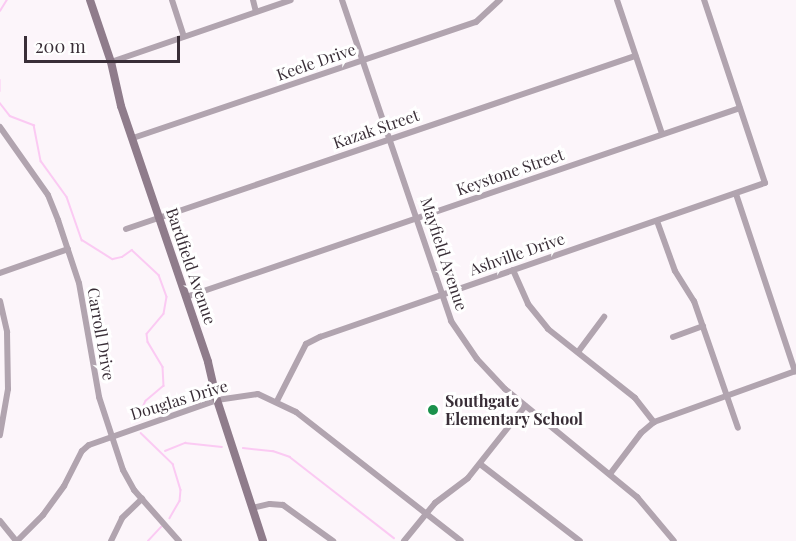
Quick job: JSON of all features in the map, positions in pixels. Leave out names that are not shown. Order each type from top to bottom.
[{"type":"street","name":"Bardfield Avenue","points":[[90,0],[111,62],[121,105],[186,297],[263,541]]},
{"type":"street","points":[[172,0],[184,36]]},
{"type":"street","points":[[252,0],[256,12]]},
{"type":"street","points":[[111,62],[291,0]]},
{"type":"street","name":"Mayfield Avenue","points":[[342,0],[391,138],[451,321],[464,342],[490,374],[652,512],[674,541]]},
{"type":"street","name":"Keele Drive","points":[[133,138],[476,22],[500,0]]},
{"type":"street","points":[[616,0],[662,134]]},
{"type":"street","points":[[704,0],[740,108]]},
{"type":"street","name":"Kazak Street","points":[[126,229],[635,56]]},
{"type":"street","name":"Keystone Street","points":[[186,297],[740,108]]},
{"type":"street","name":"Ashville Drive","points":[[277,401],[306,344],[344,327],[765,183],[740,108]]},
{"type":"street","name":"Carroll Drive","points":[[0,127],[48,195],[68,249],[84,307],[93,376],[111,436],[128,481],[180,541]]},
{"type":"street","points":[[610,474],[641,434],[654,422],[796,371],[736,194]]},
{"type":"street","points":[[657,221],[675,271],[694,301],[738,428]]},
{"type":"street","points":[[0,273],[68,249]]},
{"type":"street","points":[[513,270],[522,293],[548,329],[635,398],[654,422]]},
{"type":"street","points":[[0,300],[7,332],[9,389],[0,435]]},
{"type":"street","points":[[578,352],[604,317]]},
{"type":"street","points":[[673,337],[703,326]]},
{"type":"street","name":"Douglas Drive","points":[[16,541],[43,515],[64,486],[82,451],[94,441],[217,400],[258,394],[277,401],[296,412],[461,541]]},
{"type":"street","points":[[404,541],[426,513],[468,478],[525,406]]},
{"type":"street","points":[[480,464],[580,541]]},
{"type":"street","points":[[111,541],[122,518],[142,499]]},
{"type":"street","points":[[252,508],[270,504],[283,505],[333,541]]},
{"type":"street","points":[[0,521],[16,541]]},
{"type":"waterway","points":[[0,11],[7,0]]},
{"type":"waterway","points":[[0,80],[0,91]]},
{"type":"waterway","points":[[0,103],[10,116],[34,125],[41,161],[67,197],[82,240],[113,259],[122,257],[132,250],[159,275],[167,297],[164,314],[147,334],[148,342],[163,367],[164,386],[146,401],[138,419]]},
{"type":"waterway","points":[[141,433],[173,464],[181,490],[180,501],[170,518]]},
{"type":"waterway","points":[[165,451],[185,443],[222,447]]},
{"type":"waterway","points":[[243,448],[273,451],[290,457],[394,538]]},
{"type":"waterway","points":[[148,541],[161,527]]},
{"type":"place","name":"Southgate Elementary School","points":[[433,410]]}]
